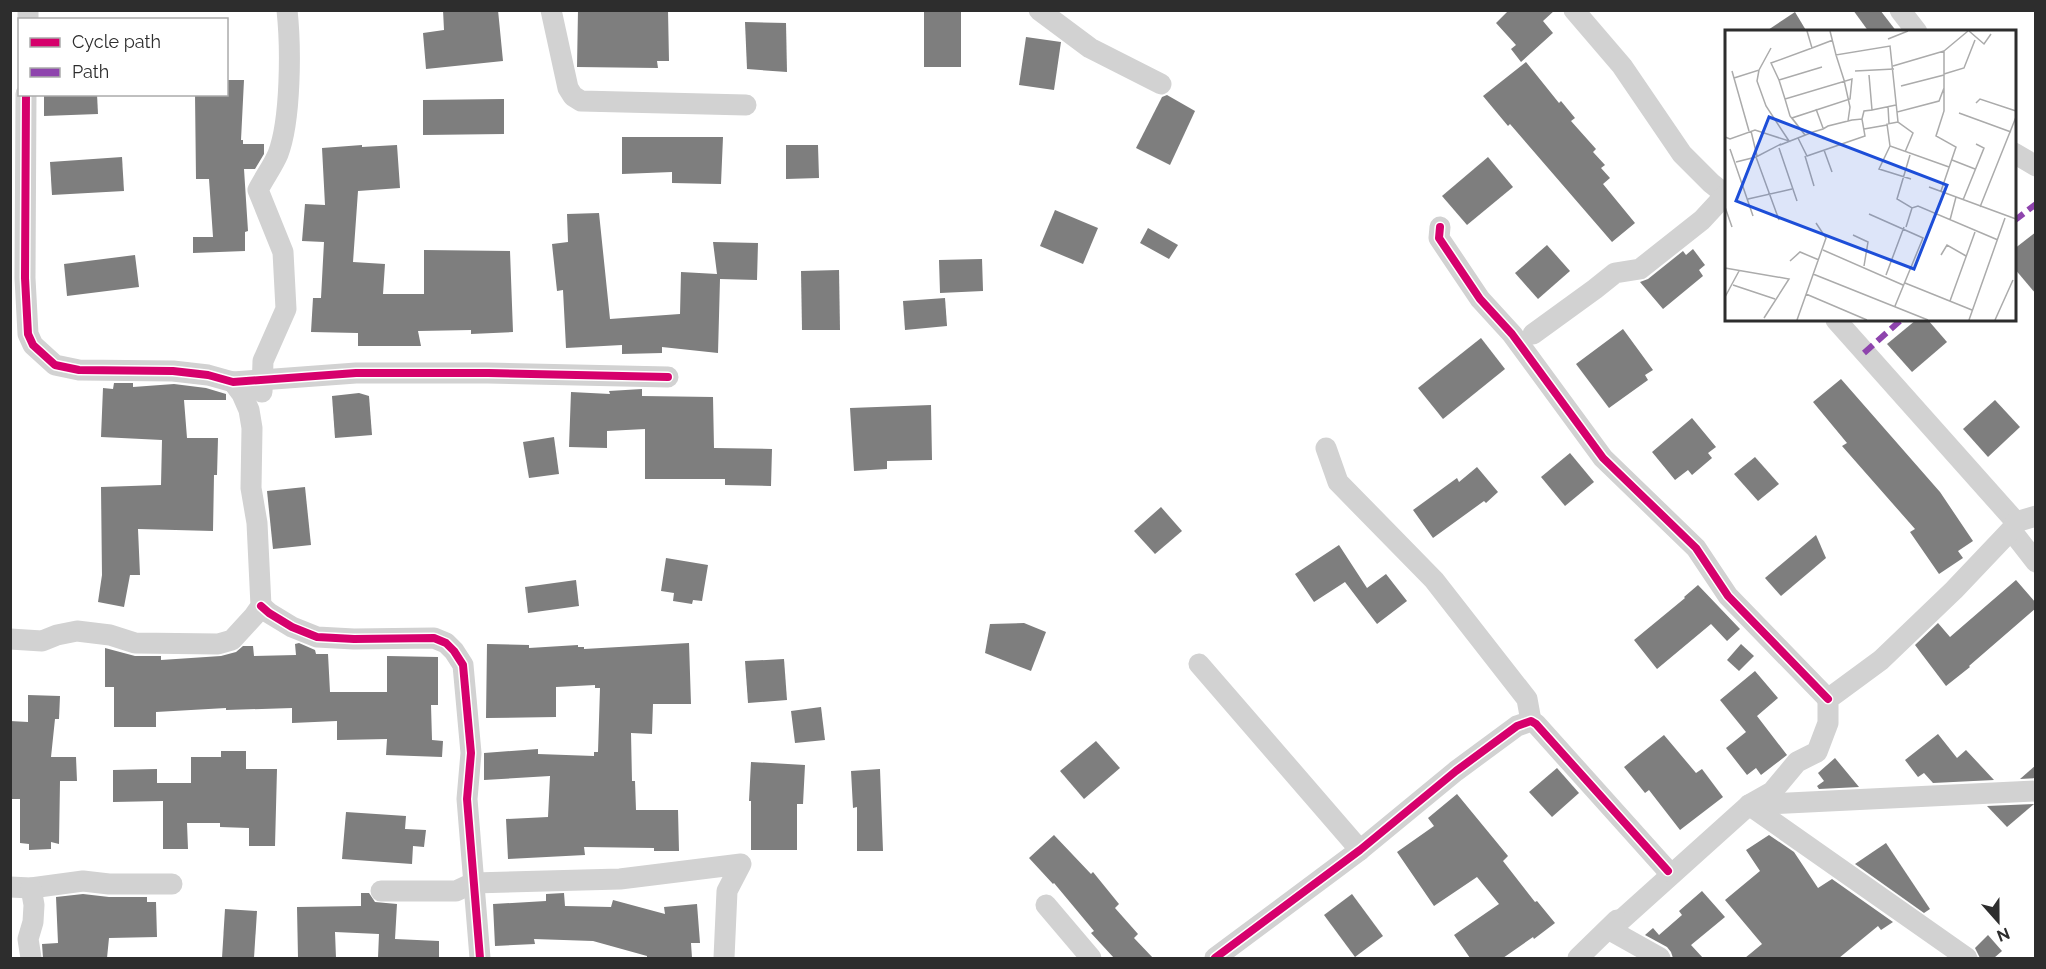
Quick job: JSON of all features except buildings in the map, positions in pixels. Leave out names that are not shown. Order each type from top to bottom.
[{"type":"street","points":[[262,392],[263,361],[286,309],[283,252],[258,190],[278,153],[286,116],[290,33],[287,10]]},
{"type":"street","points":[[551,10],[568,88],[573,96],[581,101],[746,105]]},
{"type":"street","points":[[1039,10],[1090,48],[1161,84]]},
{"type":"street","points":[[1574,10],[1622,66],[1682,154],[1711,183],[1725,193]]},
{"type":"street","points":[[1900,10],[1915,30]]},
{"type":"street","points":[[26,96],[25,278],[28,334],[33,345],[56,365],[78,370],[173,371],[208,375],[233,382],[356,373],[668,377]]},
{"type":"street","points":[[2016,154],[2036,166]]},
{"type":"street","points":[[1533,334],[1615,273],[1640,269],[1702,220],[1725,195]]},
{"type":"street","points":[[1440,227],[1439,238],[1480,299],[1512,334],[1604,458],[1696,548],[1728,596],[1828,699],[1828,723],[1817,752],[1797,762],[1772,792],[1749,805],[1610,930],[1659,958]]},
{"type":"street","points":[[1837,321],[2021,523],[2036,562]]},
{"type":"street","points":[[10,639],[42,641],[77,631],[110,635],[135,643],[218,644],[232,640],[254,616],[261,606],[257,523],[251,488],[252,428],[249,410],[242,394],[233,382]]},
{"type":"street","points":[[1326,448],[1338,482],[1434,580],[1527,699],[1531,721],[1668,872]]},
{"type":"street","points":[[1828,699],[1881,660],[2021,523]]},
{"type":"street","points":[[261,606],[292,627],[317,637],[434,638],[446,643],[463,665],[471,753],[466,799],[480,958]]},
{"type":"street","points":[[1199,664],[1360,850]]},
{"type":"street","points":[[1215,958],[1360,850],[1456,771],[1517,726],[1531,721]]},
{"type":"street","points":[[1578,958],[1668,872],[1751,799],[1828,723]]},
{"type":"street","points":[[1749,805],[2036,791]]},
{"type":"street","points":[[1749,805],[1967,958]]},
{"type":"street","points":[[381,891],[456,891],[473,883],[620,879],[741,864],[727,891],[724,958]]},
{"type":"street","points":[[21,887],[83,881],[109,884],[172,884]]},
{"type":"street","points":[[21,887],[34,905],[33,922],[28,939],[31,958]]},
{"type":"street","points":[[1046,905],[1091,958]]},
{"type":"marked path","points":[[2016,219],[2036,204]]},
{"type":"marked path","points":[[1864,353],[1900,321]]},
{"type":"cycle path","points":[[26,96],[25,278],[28,334],[33,345],[55,365],[79,370],[173,371],[208,375],[233,382],[356,373],[668,377]]},
{"type":"cycle path","points":[[1440,227],[1439,238],[1480,299],[1512,334],[1603,458],[1696,548],[1728,596],[1828,699]]},
{"type":"cycle path","points":[[261,606],[292,627],[317,637],[434,638],[446,643],[463,665],[471,753],[467,799],[480,958]]},
{"type":"cycle path","points":[[1215,958],[1360,850],[1456,771],[1517,726],[1531,721],[1668,871]]}]
